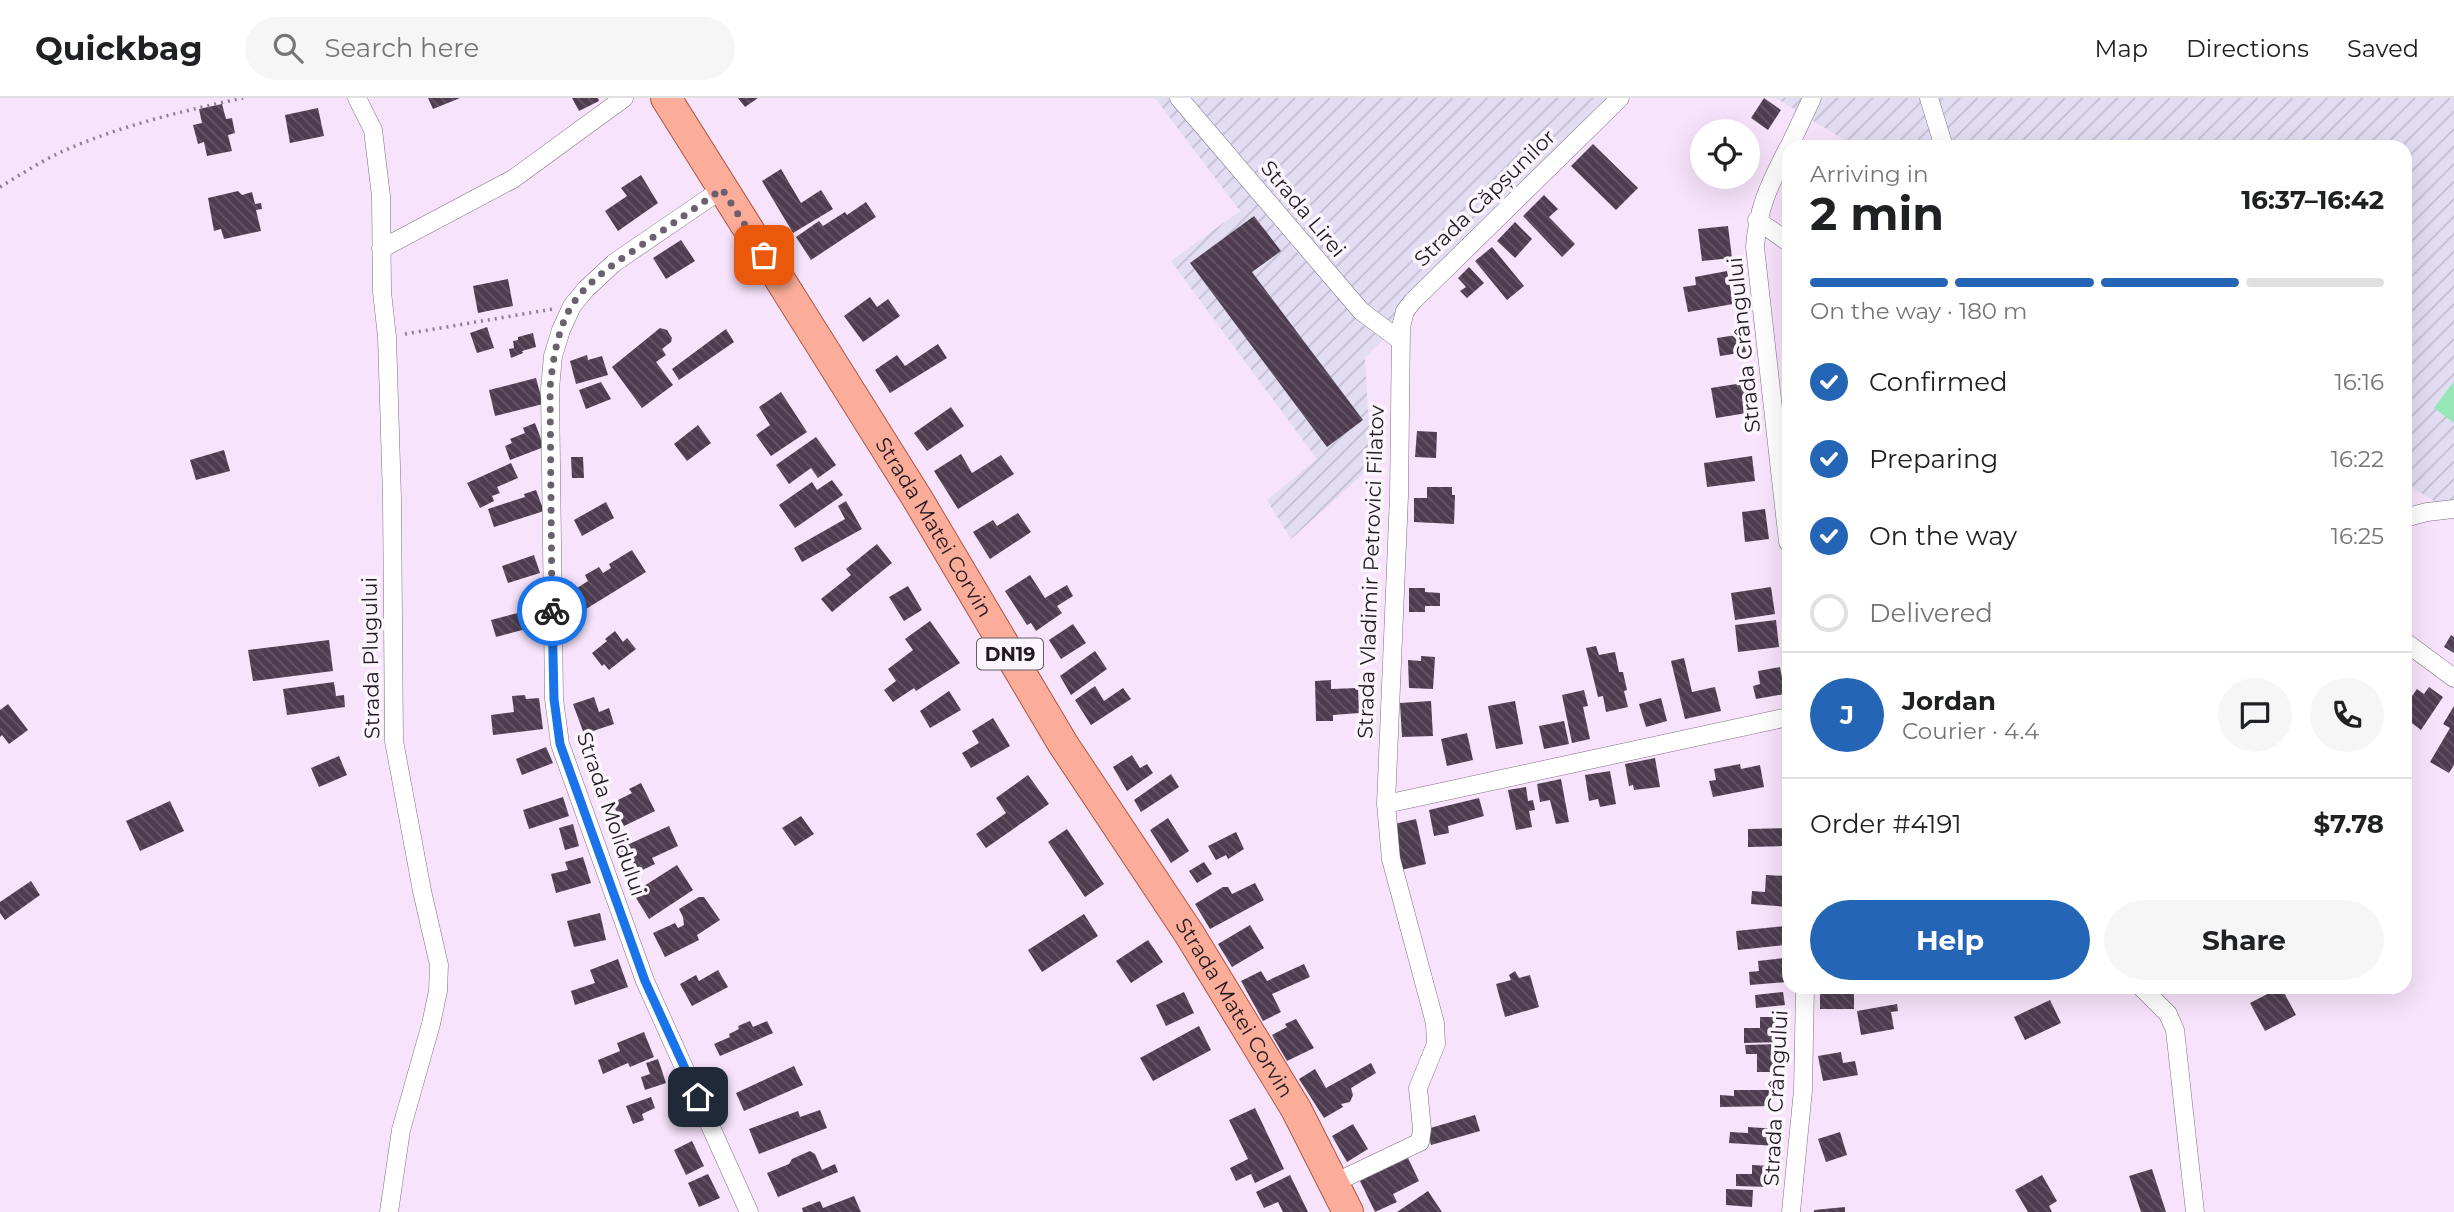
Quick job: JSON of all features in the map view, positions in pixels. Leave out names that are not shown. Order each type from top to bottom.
[{"type":"main road","name":"Strada Matei Corvin","points":[[666,98],[917,498],[1063,744],[1190,935],[1296,1109],[1348,1212]]},
{"type":"street","name":"Strada Plugului","points":[[357,98],[373,130],[381,196],[382,292],[387,337],[392,498],[394,741],[439,965],[438,991],[431,1024],[401,1130],[389,1212]]},
{"type":"street","points":[[382,249],[513,179],[624,98]]},
{"type":"street","name":"Strada Lirei","points":[[1179,98],[1361,312],[1401,341]]},
{"type":"street","name":"Strada Căpșunilor","points":[[1401,341],[1405,312],[1413,301],[1620,98]]},
{"type":"street","name":"Strada Crângului","points":[[1793,140],[1812,98]]},
{"type":"street","points":[[1929,98],[1942,140]]},
{"type":"street","name":"Strada Crângului","points":[[1782,162],[1765,196],[1757,220],[1755,247],[1782,488]]},
{"type":"street","name":"Strada Molidului","points":[[722,189],[614,263],[572,306],[561,330],[553,356],[550,388],[554,699],[560,744],[645,981],[749,1212]]},
{"type":"street","points":[[1757,220],[1782,238]]},
{"type":"street","name":"Strada Vladimir Petrovici Filatov","points":[[1334,1183],[1420,1142],[1422,1129],[1418,1088],[1436,1044],[1435,1023],[1391,859],[1386,804],[1399,496],[1401,341]]},
{"type":"street","points":[[2412,516],[2454,509]]},
{"type":"street","points":[[2412,647],[2454,678]]},
{"type":"street","points":[[1386,804],[1782,718]]},
{"type":"street","name":"Strada Crângului","points":[[1791,1212],[1803,1090],[1805,994]]},
{"type":"street","points":[[2148,994],[2168,1014],[2175,1030],[2194,1212]]},
{"type":"path","points":[[0,187],[61,152],[162,117],[243,98]]},
{"type":"path","points":[[387,337],[572,306]]},
{"type":"shaded area","points":[[1155,98],[1629,98],[1365,358],[1371,467],[1291,539],[1267,500],[1317,459],[1171,261],[1240,211]]},
{"type":"shaded area","points":[[1776,98],[2454,98],[2454,513],[2412,487],[2412,140],[1845,140]]},
{"type":"green space","points":[[2454,381],[2454,423],[2434,408]]},
{"type":"building","points":[[428,98],[460,98],[433,109]]},
{"type":"building","points":[[572,98],[598,98],[599,101],[579,111]]},
{"type":"building","points":[[738,98],[758,98],[745,107]]},
{"type":"building","points":[[1764,98],[1781,110],[1768,130],[1760,124],[1760,119],[1751,118]]},
{"type":"building","points":[[222,104],[226,119],[232,118],[235,133],[228,135],[232,151],[207,156],[204,142],[198,144],[193,125],[202,123],[199,109]]},
{"type":"building","points":[[318,108],[324,136],[290,143],[285,115]]},
{"type":"building","points":[[1593,144],[1638,188],[1616,210],[1571,166]]},
{"type":"building","points":[[781,169],[801,203],[821,190],[833,209],[793,233],[762,181]]},
{"type":"building","points":[[641,175],[658,203],[618,231],[605,211],[627,196],[621,188]]},
{"type":"building","points":[[238,191],[242,195],[252,192],[255,204],[261,203],[262,209],[256,210],[261,231],[224,239],[221,229],[214,231],[208,198]]},
{"type":"building","points":[[1544,195],[1558,209],[1549,217],[1575,244],[1562,257],[1523,216]]},
{"type":"building","points":[[866,202],[876,217],[811,260],[796,237],[819,221],[823,226]]},
{"type":"building","points":[[1254,216],[1281,251],[1252,272],[1363,420],[1327,447],[1190,263]]},
{"type":"building","points":[[1515,222],[1532,239],[1515,258],[1497,241]]},
{"type":"building","points":[[1728,226],[1732,258],[1702,261],[1698,229]]},
{"type":"building","points":[[681,240],[695,261],[666,279],[653,258]]},
{"type":"building","points":[[1492,247],[1524,286],[1507,300],[1475,261]]},
{"type":"building","points":[[1469,267],[1484,283],[1467,298],[1460,291],[1466,287],[1458,278]]},
{"type":"building","points":[[1727,271],[1733,304],[1688,312],[1683,287],[1696,285],[1695,277]]},
{"type":"building","points":[[508,279],[513,306],[478,313],[473,286]]},
{"type":"building","points":[[870,297],[877,307],[888,299],[900,316],[863,342],[844,316]]},
{"type":"building","points":[[487,327],[494,348],[477,353],[470,333]]},
{"type":"building","points":[[660,328],[667,330],[672,338],[662,349],[666,355],[656,362],[673,385],[642,408],[612,367]]},
{"type":"building","points":[[726,329],[734,342],[679,380],[672,369]]},
{"type":"building","points":[[533,333],[536,347],[511,358],[509,349],[514,348],[513,341]]},
{"type":"building","points":[[1743,334],[1746,352],[1720,356],[1717,338]]},
{"type":"building","points":[[938,344],[947,358],[890,393],[875,370],[897,355],[905,366]]},
{"type":"building","points":[[587,355],[588,360],[602,356],[608,375],[576,384],[570,361]]},
{"type":"building","points":[[536,378],[543,404],[495,416],[489,390]]},
{"type":"building","points":[[601,382],[611,399],[586,409],[579,390]]},
{"type":"building","points":[[1749,382],[1753,412],[1716,418],[1711,388]]},
{"type":"building","points":[[781,392],[807,432],[771,456],[756,435],[770,425],[759,407]]},
{"type":"building","points":[[951,407],[964,426],[927,451],[914,433]]},
{"type":"building","points":[[535,423],[544,447],[510,460],[505,446],[512,443],[510,439],[525,433],[523,428]]},
{"type":"building","points":[[698,425],[711,443],[687,461],[674,444]]},
{"type":"building","points":[[1417,431],[1437,432],[1436,458],[1415,457]]},
{"type":"building","points":[[816,437],[836,465],[818,478],[811,468],[789,484],[776,465]]},
{"type":"building","points":[[224,450],[230,471],[196,480],[190,460]]},
{"type":"building","points":[[961,454],[972,473],[1001,455],[1014,474],[958,509],[934,471]]},
{"type":"building","points":[[1752,456],[1755,481],[1707,487],[1704,463]]},
{"type":"building","points":[[571,457],[583,457],[584,478],[572,478]]},
{"type":"building","points":[[511,463],[518,478],[497,487],[500,493],[492,496],[494,501],[480,508],[467,483]]},
{"type":"building","points":[[832,480],[843,495],[795,528],[779,505],[812,482],[817,490]]},
{"type":"building","points":[[1427,487],[1452,487],[1452,495],[1455,495],[1454,524],[1414,522],[1414,498],[1427,498]]},
{"type":"building","points":[[536,490],[544,511],[494,527],[488,509],[525,497],[524,494]]},
{"type":"building","points":[[846,501],[862,529],[802,562],[794,548],[845,519],[838,506]]},
{"type":"building","points":[[606,502],[614,518],[582,536],[574,520]]},
{"type":"building","points":[[1765,509],[1769,539],[1745,542],[1742,512]]},
{"type":"building","points":[[1018,513],[1031,532],[990,559],[973,532],[993,520],[997,526]]},
{"type":"building","points":[[877,544],[892,563],[832,612],[821,599],[851,575],[846,569]]},
{"type":"building","points":[[632,550],[646,572],[586,609],[574,590],[588,581],[585,575],[599,567],[603,573],[611,568],[609,564]]},
{"type":"building","points":[[534,555],[540,573],[508,583],[502,566]]},
{"type":"building","points":[[1030,575],[1045,598],[1067,585],[1073,596],[1057,606],[1062,613],[1036,631],[1031,623],[1027,625],[1005,591]]},
{"type":"building","points":[[908,586],[922,610],[904,621],[889,597]]},
{"type":"building","points":[[1771,587],[1775,614],[1735,620],[1731,593]]},
{"type":"building","points":[[1409,588],[1425,588],[1425,592],[1440,593],[1440,606],[1425,606],[1425,612],[1409,612]]},
{"type":"building","points":[[537,608],[541,625],[496,637],[491,620]]},
{"type":"building","points":[[1776,620],[1779,647],[1738,652],[1735,625]]},
{"type":"building","points":[[930,621],[960,663],[893,702],[884,690],[896,681],[888,669],[913,650],[905,639]]},
{"type":"building","points":[[1073,624],[1086,643],[1061,659],[1049,640]]},
{"type":"building","points":[[615,631],[623,642],[627,638],[636,649],[609,670],[604,664],[602,666],[592,653]]},
{"type":"building","points":[[2451,635],[2454,637],[2454,653],[2444,647]]},
{"type":"building","points":[[329,640],[333,671],[253,681],[248,650]]},
{"type":"building","points":[[1596,646],[1599,655],[1615,652],[1619,672],[1623,672],[1628,707],[1606,712],[1603,696],[1598,697],[1586,648]]},
{"type":"building","points":[[1095,651],[1107,669],[1071,695],[1060,676]]},
{"type":"building","points":[[1421,656],[1435,657],[1433,689],[1409,688],[1408,660],[1421,661]]},
{"type":"building","points":[[1684,658],[1692,692],[1715,687],[1721,711],[1685,719],[1671,661]]},
{"type":"building","points":[[1780,667],[1782,695],[1756,699],[1753,686],[1760,684],[1758,671]]},
{"type":"building","points":[[1331,680],[1331,689],[1358,688],[1359,713],[1333,715],[1333,721],[1316,721],[1315,681]]},
{"type":"building","points":[[334,682],[336,696],[344,695],[345,707],[287,715],[283,689]]},
{"type":"building","points":[[1095,686],[1104,701],[1123,688],[1131,699],[1091,725],[1075,700]]},
{"type":"building","points":[[2429,687],[2443,697],[2421,730],[2412,723],[2412,696],[2417,689],[2424,694]]},
{"type":"building","points":[[1584,690],[1588,706],[1583,707],[1590,739],[1572,743],[1562,695]]},
{"type":"building","points":[[949,691],[961,710],[930,728],[920,711]]},
{"type":"building","points":[[525,695],[526,699],[539,698],[543,729],[493,735],[491,715],[514,712],[512,696]]},
{"type":"building","points":[[594,697],[599,712],[609,708],[614,724],[584,734],[573,704]]},
{"type":"building","points":[[1661,698],[1667,721],[1646,727],[1639,704]]},
{"type":"building","points":[[1431,701],[1433,736],[1402,737],[1400,703]]},
{"type":"building","points":[[1515,701],[1523,744],[1496,749],[1488,706]]},
{"type":"building","points":[[8,704],[28,730],[9,744],[2,735],[0,737],[0,710]]},
{"type":"building","points":[[2454,706],[2454,765],[2449,773],[2430,762],[2450,728],[2443,724]]},
{"type":"building","points":[[993,718],[1010,746],[971,768],[962,753],[979,743],[972,731]]},
{"type":"building","points":[[1564,721],[1569,744],[1544,749],[1539,726]]},
{"type":"building","points":[[1467,733],[1473,760],[1447,766],[1441,739]]},
{"type":"building","points":[[546,747],[553,763],[522,775],[516,759]]},
{"type":"building","points":[[1132,755],[1140,768],[1147,764],[1153,773],[1127,791],[1113,767]]},
{"type":"building","points":[[339,756],[347,775],[319,787],[311,768]]},
{"type":"building","points":[[1655,758],[1660,787],[1634,790],[1633,785],[1629,786],[1625,764]]},
{"type":"building","points":[[1740,764],[1741,769],[1760,765],[1764,787],[1713,797],[1709,781],[1716,780],[1714,769]]},
{"type":"building","points":[[1610,771],[1616,804],[1600,807],[1598,799],[1589,801],[1585,775]]},
{"type":"building","points":[[1171,774],[1179,787],[1141,812],[1134,800]]},
{"type":"building","points":[[1028,775],[1049,804],[986,848],[976,834],[1006,813],[996,798]]},
{"type":"building","points":[[1561,779],[1569,822],[1556,824],[1550,800],[1540,802],[1537,784]]},
{"type":"building","points":[[641,783],[655,811],[624,826],[612,803],[632,793],[629,789]]},
{"type":"building","points":[[1526,787],[1528,801],[1533,800],[1535,810],[1529,811],[1532,827],[1516,830],[1508,790]]},
{"type":"building","points":[[563,797],[569,816],[529,829],[523,810]]},
{"type":"building","points":[[1479,798],[1484,816],[1448,826],[1449,833],[1434,836],[1429,810]]},
{"type":"building","points":[[170,801],[184,831],[140,851],[126,821]]},
{"type":"building","points":[[801,816],[814,834],[795,846],[782,828]]},
{"type":"building","points":[[1168,818],[1189,851],[1171,863],[1150,830]]},
{"type":"building","points":[[1416,819],[1426,864],[1401,870],[1390,825]]},
{"type":"building","points":[[573,824],[579,846],[565,850],[559,828]]},
{"type":"building","points":[[669,826],[678,846],[652,858],[655,864],[630,876],[618,849]]},
{"type":"building","points":[[1782,828],[1782,846],[1748,847],[1748,829]]},
{"type":"building","points":[[1067,829],[1104,884],[1085,897],[1048,842]]},
{"type":"building","points":[[1236,832],[1244,849],[1228,859],[1226,855],[1216,860],[1208,846]]},
{"type":"building","points":[[583,857],[591,883],[556,893],[551,874],[568,870],[565,862]]},
{"type":"building","points":[[1204,862],[1212,874],[1197,883],[1189,871]]},
{"type":"building","points":[[677,865],[693,890],[649,919],[633,893]]},
{"type":"building","points":[[1766,875],[1782,876],[1782,907],[1751,904],[1752,891],[1765,892]]},
{"type":"building","points":[[31,881],[40,895],[5,920],[0,913],[0,902]]},
{"type":"building","points":[[1255,883],[1264,900],[1210,929],[1195,904],[1223,887],[1228,887],[1232,894]]},
{"type":"building","points":[[699,897],[704,897],[720,920],[697,935],[699,940],[665,957],[653,933],[675,923],[678,928],[684,925],[679,909]]},
{"type":"building","points":[[600,913],[606,940],[574,947],[567,921]]},
{"type":"building","points":[[1084,914],[1098,936],[1042,972],[1028,950]]},
{"type":"building","points":[[1250,925],[1264,948],[1232,967],[1218,944]]},
{"type":"building","points":[[1782,926],[1782,945],[1738,950],[1736,931]]},
{"type":"building","points":[[1148,940],[1163,962],[1131,983],[1116,961]]},
{"type":"building","points":[[1782,958],[1782,982],[1750,985],[1749,972],[1759,971],[1758,961]]},
{"type":"building","points":[[618,959],[628,987],[575,1005],[571,991],[595,983],[590,970]]},
{"type":"building","points":[[1304,964],[1310,977],[1272,994],[1281,1012],[1263,1021],[1241,981],[1261,971],[1267,981]]},
{"type":"building","points":[[718,970],[728,987],[692,1006],[680,984],[696,975],[699,981]]},
{"type":"building","points":[[1515,971],[1519,978],[1530,975],[1539,1007],[1505,1017],[1496,984],[1511,980],[1509,975]]},
{"type":"building","points":[[1184,992],[1194,1013],[1166,1026],[1156,1005]]},
{"type":"building","points":[[1782,992],[1785,1005],[1756,1008],[1755,995]]},
{"type":"building","points":[[1820,994],[1854,994],[1854,1009],[1820,1009]]},
{"type":"building","points":[[2267,994],[2285,994],[2296,1015],[2265,1031],[2250,1003]]},
{"type":"building","points":[[2050,1000],[2061,1023],[2025,1040],[2014,1017]]},
{"type":"building","points":[[1897,1004],[1898,1011],[1891,1012],[1894,1029],[1861,1035],[1857,1011]]},
{"type":"building","points":[[1760,1017],[1782,1017],[1782,1042],[1744,1043],[1744,1028],[1760,1028]]},
{"type":"building","points":[[1296,1019],[1314,1048],[1287,1061],[1272,1035]]},
{"type":"building","points":[[750,1021],[753,1027],[767,1021],[773,1033],[720,1056],[714,1044],[730,1037],[729,1034],[739,1029],[738,1026]]},
{"type":"building","points":[[1199,1026],[1211,1050],[1153,1081],[1140,1058]]},
{"type":"building","points":[[644,1032],[654,1057],[630,1067],[628,1063],[603,1074],[598,1060],[620,1051],[617,1043]]},
{"type":"building","points":[[1781,1044],[1781,1067],[1773,1067],[1772,1072],[1757,1072],[1757,1054],[1746,1054],[1745,1045]]},
{"type":"building","points":[[1841,1052],[1843,1063],[1855,1061],[1858,1075],[1823,1081],[1818,1056]]},
{"type":"building","points":[[658,1059],[666,1083],[645,1090],[641,1077],[650,1074],[646,1063]]},
{"type":"building","points":[[1371,1063],[1376,1073],[1351,1088],[1353,1095],[1350,1102],[1341,1104],[1343,1107],[1324,1118],[1299,1079],[1315,1069],[1326,1088]]},
{"type":"building","points":[[794,1066],[803,1085],[744,1111],[736,1093]]},
{"type":"building","points":[[1734,1090],[1773,1090],[1773,1106],[1720,1107],[1720,1095],[1734,1096]]},
{"type":"building","points":[[651,1097],[655,1108],[642,1114],[644,1120],[633,1124],[626,1106]]},
{"type":"building","points":[[1255,1108],[1284,1169],[1255,1183],[1251,1174],[1236,1181],[1230,1168],[1248,1159],[1229,1120]]},
{"type":"building","points":[[820,1110],[827,1128],[759,1154],[749,1129],[798,1111],[800,1117]]},
{"type":"building","points":[[1475,1115],[1480,1131],[1431,1145],[1427,1129]]},
{"type":"building","points":[[1353,1124],[1368,1149],[1347,1162],[1332,1136]]},
{"type":"building","points":[[1748,1127],[1777,1129],[1776,1146],[1729,1143],[1730,1132],[1748,1133]]},
{"type":"building","points":[[1840,1132],[1847,1155],[1826,1162],[1818,1139]]},
{"type":"building","points":[[692,1141],[704,1166],[686,1175],[674,1150]]},
{"type":"building","points":[[810,1151],[815,1154],[822,1170],[835,1164],[838,1172],[778,1197],[767,1173]]},
{"type":"building","points":[[1408,1158],[1419,1181],[1393,1194],[1397,1202],[1375,1212],[1360,1181]]},
{"type":"building","points":[[1752,1165],[1770,1166],[1770,1187],[1736,1186],[1736,1174],[1752,1174]]},
{"type":"building","points":[[2152,1169],[2166,1212],[2141,1212],[2129,1176]]},
{"type":"building","points":[[708,1174],[720,1198],[699,1207],[688,1183]]},
{"type":"building","points":[[1290,1175],[1308,1212],[1283,1212],[1278,1202],[1264,1208],[1256,1192]]},
{"type":"building","points":[[2042,1175],[2057,1201],[2049,1206],[2052,1212],[2028,1212],[2015,1190]]},
{"type":"building","points":[[1726,1189],[1753,1190],[1752,1207],[1726,1205]]},
{"type":"building","points":[[1428,1191],[1442,1212],[1397,1212]]},
{"type":"building","points":[[854,1196],[861,1212],[803,1212],[802,1208],[820,1201],[823,1208]]},
{"type":"building","points":[[1845,1207],[1845,1212],[1814,1212],[1814,1210]]},
{"type":"way so far","points":[[552,611],[550,388],[553,356],[572,306],[614,263],[722,189],[764,255]]},
{"type":"route","points":[[552,611],[554,699],[560,744],[645,981],[698,1097]]}]
